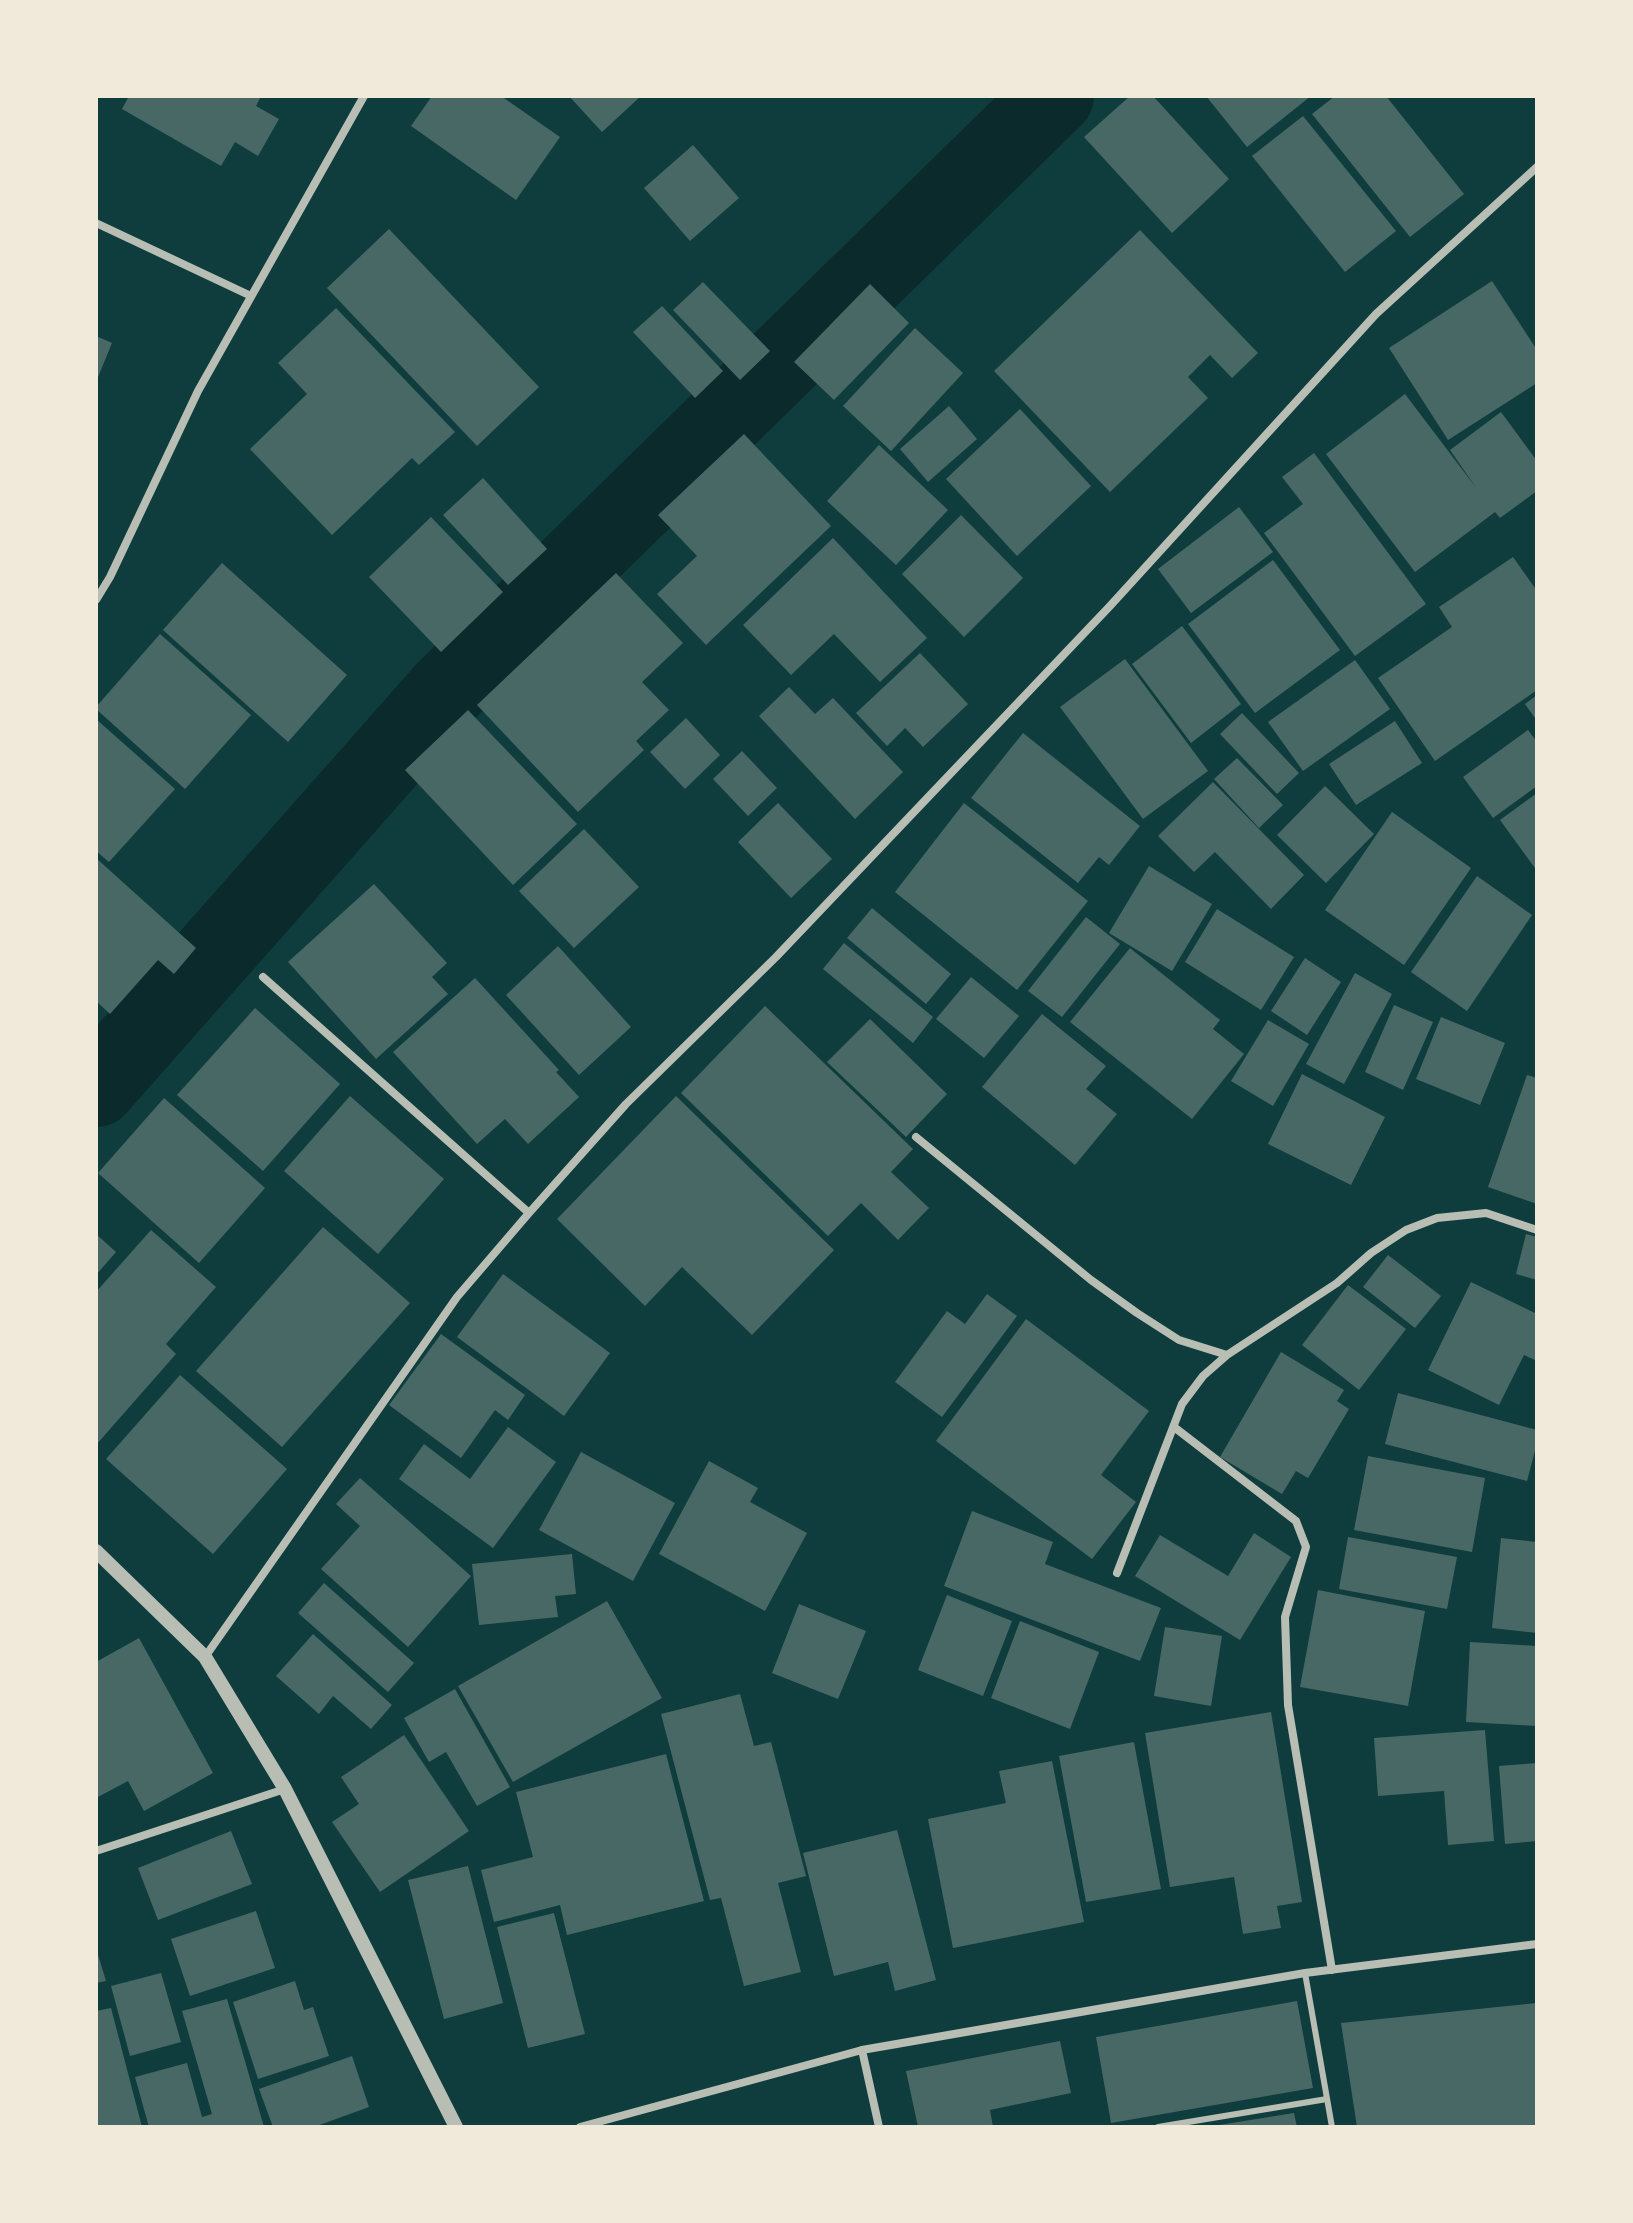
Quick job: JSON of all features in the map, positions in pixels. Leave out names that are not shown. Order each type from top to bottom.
[{"type":"street","points":[[96,600],[110,577],[198,391],[364,96]]},
{"type":"street","points":[[205,1657],[457,1297],[626,1104],[776,957],[1110,606],[1376,314],[1537,167]]},
{"type":"street","points":[[96,223],[251,296]]},
{"type":"street","points":[[263,977],[529,1213]]},
{"type":"street","points":[[916,1137],[1091,1280],[1137,1313],[1179,1340],[1227,1355]]},
{"type":"street","points":[[1117,1573],[1182,1404],[1203,1376],[1227,1355],[1337,1283],[1371,1253],[1406,1230],[1437,1218],[1486,1213],[1537,1230]]},
{"type":"street","points":[[1174,1427],[1296,1521],[1306,1547],[1285,1617],[1288,1705],[1332,1970]]},
{"type":"street","points":[[96,1551],[205,1657],[285,1789],[456,2127]]},
{"type":"street","points":[[96,1851],[285,1789]]},
{"type":"street","points":[[580,2127],[862,2050],[1305,1973],[1537,1944]]},
{"type":"street","points":[[862,2050],[879,2127]]},
{"type":"lane","points":[[1305,1973],[1332,2127]]},
{"type":"lane","points":[[1158,2127],[1327,2099]]},
{"type":"building","points":[[129,96],[261,96],[256,106],[279,119],[258,156],[235,142],[221,166],[122,109]]},
{"type":"building","points":[[432,96],[501,96],[560,137],[516,200],[411,126]]},
{"type":"building","points":[[569,96],[641,96],[602,132]]},
{"type":"building","points":[[1130,96],[1153,96],[1229,179],[1172,233],[1084,137]]},
{"type":"building","points":[[1206,96],[1311,96],[1247,147]]},
{"type":"building","points":[[1335,96],[1386,96],[1464,194],[1410,237],[1312,114]]},
{"type":"building","points":[[1303,116],[1396,231],[1345,272],[1252,156]]},
{"type":"building","points":[[693,145],[739,198],[690,241],[644,188]]},
{"type":"building","points":[[389,229],[539,387],[477,446],[327,288]]},
{"type":"building","points":[[1140,230],[1258,353],[1232,378],[1210,355],[1188,377],[1208,398],[1110,492],[994,371]]},
{"type":"building","points":[[1492,281],[1537,350],[1537,383],[1448,440],[1389,348]]},
{"type":"building","points":[[703,282],[770,351],[740,380],[673,310]]},
{"type":"building","points":[[870,284],[909,323],[834,400],[794,362]]},
{"type":"building","points":[[662,306],[723,371],[695,398],[633,332]]},
{"type":"building","points":[[336,308],[455,432],[419,465],[412,458],[332,535],[250,449],[307,394],[278,363]]},
{"type":"building","points":[[915,328],[963,373],[891,451],[843,406]]},
{"type":"building","points":[[96,336],[112,343],[96,382]]},
{"type":"building","points":[[1405,394],[1477,489],[1450,450],[1501,412],[1537,461],[1537,491],[1500,518],[1495,512],[1415,572],[1326,454]]},
{"type":"building","points":[[949,406],[977,439],[928,482],[900,449]]},
{"type":"building","points":[[1020,409],[1091,486],[1017,556],[946,479]]},
{"type":"building","points":[[744,434],[831,526],[706,645],[657,594],[697,556],[658,515]]},
{"type":"building","points":[[879,445],[948,510],[896,565],[827,501]]},
{"type":"building","points":[[1314,453],[1426,604],[1355,656],[1264,533],[1303,504],[1282,477]]},
{"type":"building","points":[[483,478],[547,549],[508,585],[443,515]]},
{"type":"building","points":[[1239,507],[1273,552],[1191,613],[1158,569]]},
{"type":"building","points":[[961,515],[1023,578],[964,637],[902,574]]},
{"type":"building","points":[[431,517],[503,592],[441,652],[369,577]]},
{"type":"building","points":[[833,538],[927,638],[880,682],[834,634],[791,675],[743,625]]},
{"type":"building","points":[[1513,557],[1537,591],[1537,690],[1435,761],[1378,678],[1452,627],[1439,607]]},
{"type":"building","points":[[1273,560],[1340,650],[1255,713],[1188,624]]},
{"type":"building","points":[[222,563],[347,675],[288,742],[163,630]]},
{"type":"building","points":[[616,573],[683,643],[642,682],[669,710],[636,741],[644,750],[578,812],[477,705]]},
{"type":"building","points":[[1182,626],[1241,704],[1191,743],[1132,664]]},
{"type":"building","points":[[160,634],[251,715],[185,789],[96,709]]},
{"type":"building","points":[[920,653],[968,704],[923,747],[905,728],[887,746],[856,713]]},
{"type":"building","points":[[1125,659],[1208,771],[1143,819],[1060,707]]},
{"type":"building","points":[[1355,660],[1390,709],[1303,771],[1268,722]]},
{"type":"building","points":[[789,687],[815,714],[833,698],[903,772],[855,819],[759,716]]},
{"type":"building","points":[[1537,695],[1537,721],[1525,704]]},
{"type":"building","points":[[468,710],[577,824],[513,885],[405,770]]},
{"type":"building","points":[[1242,713],[1299,773],[1277,794],[1220,734]]},
{"type":"building","points":[[686,718],[720,755],[685,789],[650,752]]},
{"type":"building","points":[[96,719],[175,789],[109,862],[96,851]]},
{"type":"building","points":[[1395,721],[1422,763],[1356,805],[1329,764]]},
{"type":"building","points":[[1528,730],[1537,742],[1537,786],[1493,818],[1463,777]]},
{"type":"building","points":[[1023,733],[1140,826],[1109,865],[1099,857],[1078,883],[971,798]]},
{"type":"building","points":[[742,751],[777,788],[748,816],[713,779]]},
{"type":"building","points":[[1237,758],[1283,805],[1259,828],[1214,779]]},
{"type":"building","points":[[1213,782],[1304,875],[1271,909],[1215,852],[1194,872],[1158,836]]},
{"type":"building","points":[[1325,786],[1374,834],[1326,883],[1277,835]]},
{"type":"building","points":[[1537,793],[1537,871],[1500,820]]},
{"type":"building","points":[[778,803],[832,859],[791,898],[738,842]]},
{"type":"building","points":[[964,803],[1088,901],[1017,990],[895,892]]},
{"type":"building","points":[[1392,812],[1471,868],[1404,965],[1325,910]]},
{"type":"building","points":[[584,829],[639,887],[574,948],[519,891]]},
{"type":"building","points":[[96,858],[196,948],[174,974],[158,960],[110,1014],[96,1001]]},
{"type":"building","points":[[1149,866],[1212,904],[1172,971],[1109,933]]},
{"type":"building","points":[[1477,876],[1532,915],[1467,1011],[1411,972]]},
{"type":"building","points":[[374,884],[447,963],[432,977],[448,994],[376,1059],[288,962]]},
{"type":"building","points":[[872,908],[951,974],[926,1004],[847,938]]},
{"type":"building","points":[[1217,909],[1294,957],[1261,1010],[1185,962]]},
{"type":"building","points":[[1086,917],[1120,944],[1062,1017],[1028,991]]},
{"type":"building","points":[[844,943],[933,1017],[913,1043],[823,969]]},
{"type":"building","points":[[558,946],[631,1027],[579,1075],[506,995]]},
{"type":"building","points":[[1130,948],[1220,1020],[1213,1029],[1244,1054],[1192,1119],[1070,1022]]},
{"type":"building","points":[[1305,958],[1341,982],[1307,1035],[1271,1011]]},
{"type":"building","points":[[1355,973],[1392,994],[1344,1084],[1306,1064]]},
{"type":"building","points":[[971,977],[1019,1016],[984,1058],[936,1019]]},
{"type":"building","points":[[475,978],[559,1070],[556,1072],[579,1097],[528,1144],[505,1119],[477,1144],[393,1052]]},
{"type":"building","points":[[1394,1005],[1433,1022],[1403,1090],[1365,1072]]},
{"type":"building","points":[[765,1006],[913,1149],[891,1172],[929,1208],[898,1240],[861,1203],[828,1236],[681,1093]]},
{"type":"building","points":[[255,1008],[340,1084],[263,1171],[177,1095]]},
{"type":"building","points":[[1042,1014],[1106,1066],[1086,1089],[1117,1114],[1075,1165],[982,1087]]},
{"type":"building","points":[[1441,1017],[1505,1043],[1480,1105],[1416,1079]]},
{"type":"building","points":[[870,1019],[947,1094],[906,1137],[827,1062]]},
{"type":"building","points":[[1268,1020],[1309,1044],[1273,1106],[1231,1081]]},
{"type":"building","points":[[1302,1074],[1385,1117],[1351,1185],[1268,1144]]},
{"type":"building","points":[[1527,1075],[1537,1078],[1537,1204],[1488,1187]]},
{"type":"building","points":[[350,1096],[444,1179],[378,1254],[284,1171]]},
{"type":"building","points":[[676,1096],[834,1250],[752,1335],[682,1267],[645,1306],[557,1219]]},
{"type":"building","points":[[164,1098],[265,1188],[199,1263],[98,1173]]},
{"type":"building","points":[[323,1227],[410,1303],[282,1447],[196,1371]]},
{"type":"building","points":[[151,1230],[216,1287],[166,1344],[176,1354],[96,1445],[96,1292]]},
{"type":"building","points":[[96,1234],[116,1252],[96,1275]]},
{"type":"building","points":[[1526,1234],[1537,1237],[1537,1280],[1516,1274]]},
{"type":"building","points":[[1388,1255],[1441,1296],[1415,1328],[1363,1287]]},
{"type":"building","points":[[503,1274],[610,1353],[564,1416],[457,1337]]},
{"type":"building","points":[[1471,1282],[1537,1314],[1537,1361],[1524,1355],[1499,1405],[1428,1370]]},
{"type":"building","points":[[1348,1285],[1406,1329],[1359,1390],[1302,1345]]},
{"type":"building","points":[[987,1294],[1017,1316],[942,1417],[895,1382],[947,1311],[965,1324]]},
{"type":"building","points":[[1026,1319],[1149,1411],[1101,1475],[1136,1502],[1092,1559],[936,1441]]},
{"type":"building","points":[[441,1334],[525,1395],[508,1420],[495,1410],[461,1458],[389,1405]]},
{"type":"building","points":[[1281,1352],[1344,1390],[1337,1401],[1349,1409],[1308,1478],[1296,1471],[1282,1494],[1220,1457]]},
{"type":"building","points":[[180,1375],[287,1469],[213,1554],[106,1459]]},
{"type":"building","points":[[1398,1393],[1537,1430],[1537,1443],[1527,1481],[1385,1444]]},
{"type":"building","points":[[508,1427],[556,1462],[493,1548],[399,1479],[424,1444],[470,1479]]},
{"type":"building","points":[[581,1452],[675,1503],[633,1581],[539,1530]]},
{"type":"building","points":[[1368,1456],[1485,1478],[1472,1552],[1354,1530]]},
{"type":"building","points":[[709,1461],[758,1488],[750,1502],[807,1533],[765,1611],[659,1554]]},
{"type":"building","points":[[360,1478],[471,1576],[408,1647],[321,1569],[360,1526],[336,1504]]},
{"type":"building","points":[[972,1511],[1053,1542],[1045,1564],[1161,1608],[1140,1661],[944,1586]]},
{"type":"building","points":[[1254,1533],[1291,1557],[1240,1640],[1135,1576],[1160,1535],[1228,1576]]},
{"type":"building","points":[[1348,1537],[1457,1557],[1447,1609],[1339,1589]]},
{"type":"building","points":[[1501,1538],[1537,1542],[1537,1633],[1492,1628]]},
{"type":"building","points":[[572,1554],[576,1594],[555,1596],[558,1617],[479,1625],[472,1564]]},
{"type":"building","points":[[324,1583],[414,1663],[388,1692],[298,1613]]},
{"type":"building","points":[[1318,1590],[1425,1611],[1408,1706],[1300,1687]]},
{"type":"building","points":[[947,1595],[1012,1621],[983,1696],[918,1670]]},
{"type":"building","points":[[607,1601],[662,1698],[513,1782],[458,1686]]},
{"type":"building","points":[[799,1604],[866,1631],[838,1699],[772,1673]]},
{"type":"building","points":[[1020,1621],[1099,1652],[1070,1729],[991,1698]]},
{"type":"building","points":[[1165,1627],[1222,1636],[1211,1706],[1154,1696]]},
{"type":"building","points":[[313,1634],[392,1705],[371,1729],[333,1696],[319,1714],[276,1676]]},
{"type":"building","points":[[139,1638],[213,1773],[144,1811],[128,1781],[96,1798],[96,1662]]},
{"type":"building","points":[[1470,1642],[1537,1646],[1537,1726],[1466,1722]]},
{"type":"building","points":[[455,1689],[510,1787],[477,1806],[446,1752],[429,1762],[404,1718]]},
{"type":"building","points":[[740,1694],[754,1746],[771,1742],[806,1876],[778,1883],[801,1972],[744,1986],[721,1898],[710,1900],[661,1714]]},
{"type":"building","points":[[1271,1712],[1302,1902],[1277,1906],[1281,1928],[1243,1934],[1234,1877],[1170,1887],[1145,1733]]},
{"type":"building","points":[[1485,1730],[1494,1841],[1448,1845],[1444,1791],[1378,1796],[1374,1738]]},
{"type":"building","points":[[404,1735],[469,1831],[380,1892],[332,1822],[359,1804],[341,1777]]},
{"type":"building","points":[[1134,1742],[1161,1889],[1086,1902],[1059,1756]]},
{"type":"building","points":[[666,1754],[704,1901],[567,1935],[560,1905],[494,1922],[481,1870],[533,1857],[516,1792]]},
{"type":"building","points":[[1052,1761],[1084,1922],[953,1948],[928,1819],[1006,1803],[999,1771]]},
{"type":"building","points":[[1537,1763],[1537,1841],[1505,1844],[1499,1766]]},
{"type":"building","points":[[897,1830],[936,1980],[895,1991],[888,1962],[834,1976],[803,1853]]},
{"type":"building","points":[[231,1831],[252,1884],[158,1920],[138,1868]]},
{"type":"building","points":[[468,1866],[503,2003],[444,2019],[408,1880]]},
{"type":"building","points":[[256,1911],[275,1968],[190,1996],[171,1939]]},
{"type":"building","points":[[554,1913],[585,2034],[528,2048],[497,1927]]},
{"type":"building","points":[[96,1948],[106,1981],[96,1983]]},
{"type":"building","points":[[161,1973],[181,2042],[130,2056],[111,1986]]},
{"type":"building","points":[[295,1981],[304,2010],[313,2007],[329,2056],[258,2079],[233,2002]]},
{"type":"building","points":[[227,1999],[264,2127],[149,2127],[135,2077],[187,2063],[202,2117],[212,2114],[182,2011]]},
{"type":"building","points":[[1297,2001],[1313,2088],[1111,2123],[1096,2037]]},
{"type":"building","points":[[1537,2003],[1537,2127],[1357,2127],[1341,2023]]},
{"type":"building","points":[[111,2008],[142,2127],[96,2127],[96,2011]]},
{"type":"building","points":[[1060,2041],[1071,2093],[990,2110],[993,2127],[918,2127],[906,2071]]},
{"type":"building","points":[[352,2056],[369,2107],[314,2127],[273,2127],[259,2089]]},
{"type":"building","points":[[1294,2113],[1297,2127],[1219,2127],[1219,2125]]},
{"type":"waterway","points":[[96,1087],[447,690],[1054,96]]}]
